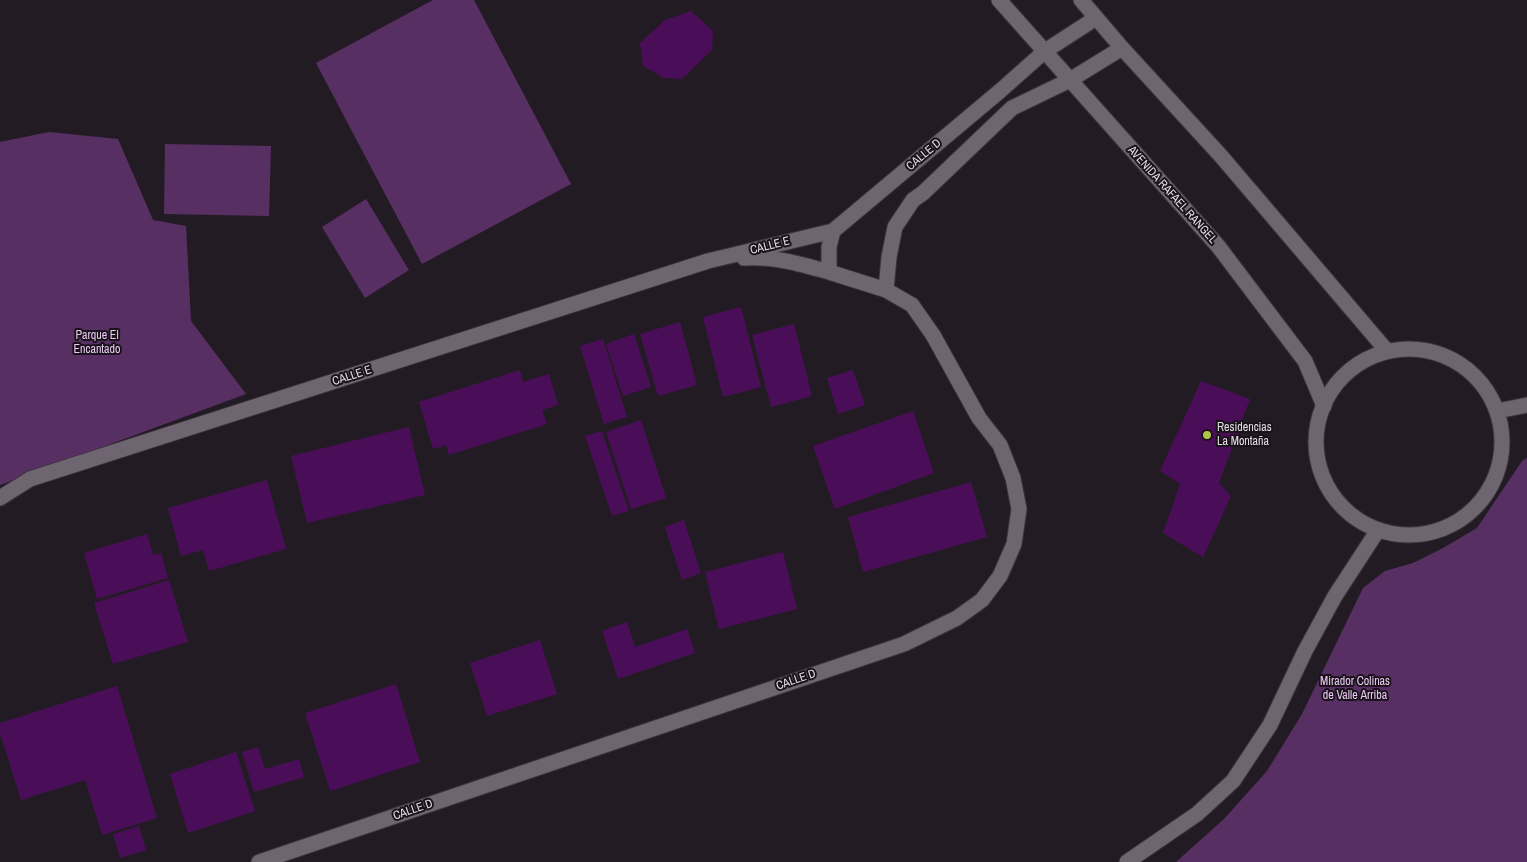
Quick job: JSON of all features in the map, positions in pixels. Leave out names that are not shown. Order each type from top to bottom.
[{"type":"street","name":"AVENIDA RAFAEL RANGEL","points":[[1000,0],[1218,246],[1305,361],[1324,406]]},
{"type":"street","points":[[1081,0],[1122,48],[1222,156],[1387,351]]},
{"type":"street","name":"CALLE D","points":[[833,231],[1046,51],[1096,18]]},
{"type":"street","points":[[886,290],[889,257],[895,228],[913,200],[923,194],[1012,108],[1070,80],[1122,48]]},
{"type":"street","points":[[829,272],[829,247],[833,231]]},
{"type":"street","name":"CALLE E","points":[[0,498],[30,479],[708,261],[833,231]]},
{"type":"street","name":"CALLE E","points":[[708,261],[756,257],[786,260],[829,272]]},
{"type":"street","name":"CALLE D","points":[[260,862],[904,644],[957,618],[982,600],[1000,576],[1014,544],[1019,509],[1014,478],[1000,445],[979,418],[933,335],[912,305],[886,290],[829,272]]},
{"type":"street","points":[[1410,349],[1432,352],[1453,360],[1472,373],[1487,390],[1497,411],[1502,433],[1500,460],[1492,485],[1476,506],[1456,523],[1431,533],[1404,536],[1378,530],[1352,516],[1331,493],[1319,466],[1316,436],[1324,406],[1339,381],[1361,362],[1387,351],[1410,349]]},
{"type":"street","points":[[1497,411],[1527,405]]},
{"type":"street","points":[[1127,862],[1197,814],[1234,781],[1270,725],[1305,651],[1335,596],[1378,530]]},
{"type":"green space","points":[[433,0],[474,0],[571,184],[422,264],[316,63]]},
{"type":"green space","name":"Parque El Encantado","points":[[49,132],[118,139],[153,220],[186,226],[191,321],[246,394],[0,485],[0,142]]},
{"type":"green space","points":[[165,144],[271,146],[269,216],[164,214]]},
{"type":"green space","points":[[366,199],[409,270],[365,298],[322,227]]},
{"type":"green space","name":"Mirador Colinas de Valle Arriba","points":[[1527,458],[1527,862],[1176,862],[1224,819],[1267,771],[1302,714],[1363,588],[1385,571],[1413,563],[1477,528],[1522,461]]},
{"type":"building","points":[[691,11],[713,31],[712,50],[682,79],[664,78],[643,66],[640,43],[665,20]]},
{"type":"building","points":[[741,307],[761,387],[723,397],[703,317]]},
{"type":"building","points":[[680,322],[697,385],[658,396],[640,334]]},
{"type":"building","points":[[794,324],[812,396],[771,407],[752,335]]},
{"type":"building","points":[[634,334],[651,387],[623,396],[606,344]]},
{"type":"building","points":[[603,339],[627,417],[604,424],[580,346]]},
{"type":"building","points":[[520,370],[523,382],[549,374],[558,405],[542,410],[547,424],[449,455],[446,445],[433,449],[419,402]]},
{"type":"building","points":[[853,370],[865,405],[838,414],[827,378]]},
{"type":"building","name":"Residencias La Montaña","points":[[1201,381],[1250,399],[1219,483],[1231,496],[1203,557],[1163,533],[1180,484],[1160,471]]},
{"type":"building","points":[[913,411],[934,473],[835,509],[813,446]]},
{"type":"building","points":[[641,420],[666,498],[631,509],[606,432]]},
{"type":"building","points":[[409,427],[425,495],[307,523],[291,456]]},
{"type":"building","points":[[602,431],[629,511],[612,516],[585,436]]},
{"type":"building","points":[[267,480],[286,549],[209,571],[203,550],[181,556],[168,508]]},
{"type":"building","points":[[971,482],[987,537],[863,572],[848,517]]},
{"type":"building","points":[[684,520],[701,573],[682,580],[665,527]]},
{"type":"building","points":[[147,534],[153,555],[161,553],[168,578],[97,599],[84,553]]},
{"type":"building","points":[[783,552],[797,609],[719,629],[705,572]]},
{"type":"building","points":[[169,580],[188,642],[113,664],[94,603]]},
{"type":"building","points":[[627,622],[635,647],[687,629],[695,653],[618,679],[602,631]]},
{"type":"building","points":[[540,640],[557,694],[487,716],[470,663]]},
{"type":"building","points":[[396,684],[420,762],[330,791],[305,713]]},
{"type":"building","points":[[117,686],[157,818],[102,835],[85,780],[21,800],[0,733],[0,723]]},
{"type":"building","points":[[258,747],[265,769],[299,759],[304,777],[254,792],[242,752]]},
{"type":"building","points":[[236,752],[255,811],[188,833],[170,774]]},
{"type":"building","points":[[139,826],[146,850],[120,858],[113,834]]},
{"type":"place","name":"Residencias La Montaña","points":[[1207,435]]}]
